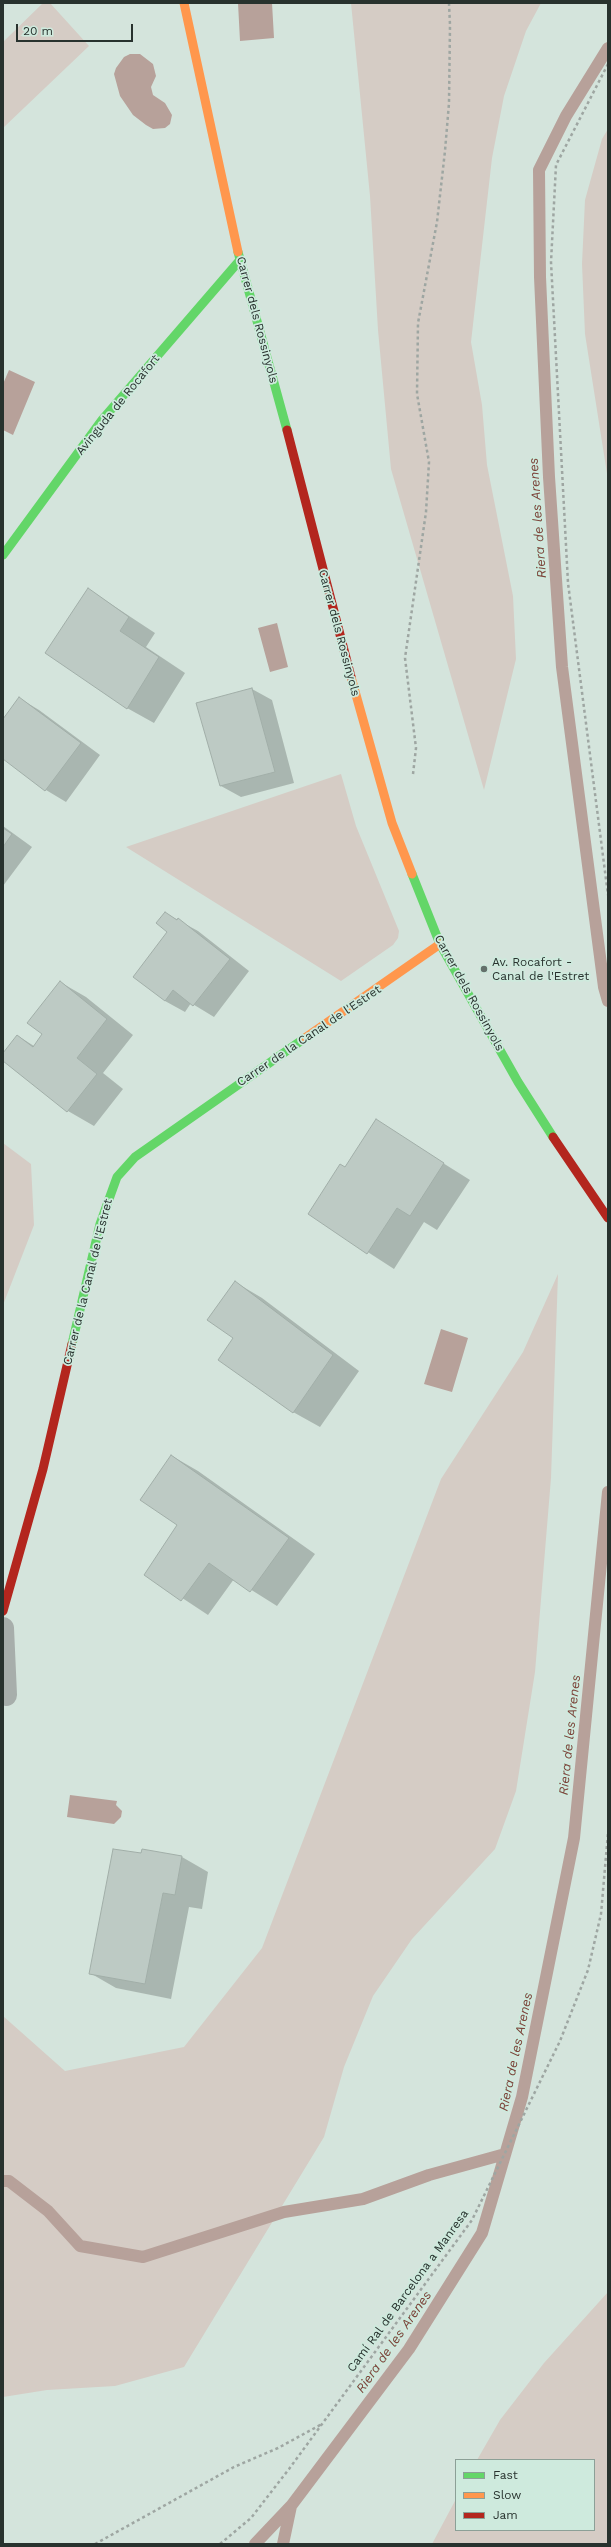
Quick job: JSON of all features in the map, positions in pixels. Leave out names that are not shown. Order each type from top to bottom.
[{"type":"street","name":"Carrer dels Rossinyols","points":[[184,3],[240,260],[298,471],[335,621],[392,823],[440,944],[522,1089],[580,1180],[608,1218]]},
{"type":"street","name":"Avinguda de Rocafort","points":[[3,556],[102,420],[240,260]]},
{"type":"street","name":"Carrer de la Canal de l'Estret","points":[[3,1611],[43,1469],[100,1224],[117,1177],[135,1157],[440,944]]},
{"type":"street","points":[[3,1628],[6,1695]]},
{"type":"path","points":[[413,779],[416,748],[406,658],[426,512],[429,462],[417,394],[418,323],[437,222],[445,151],[449,103],[449,3]]},
{"type":"path","points":[[608,64],[556,165],[551,262],[568,583],[608,895]]},
{"type":"path","name":"Camí Ral de Barcelona a Manresa","points":[[220,2544],[251,2518],[324,2423],[472,2220],[560,2041],[590,1963],[601,1914],[608,1833]]},
{"type":"path","points":[[95,2544],[234,2467],[278,2448],[324,2423]]},
{"type":"shaded area","points":[[43,3],[50,3],[89,46],[3,128],[3,42]]},
{"type":"shaded area","points":[[238,3],[272,3],[274,38],[240,41]]},
{"type":"shaded area","points":[[351,3],[541,3],[526,31],[504,96],[492,158],[471,342],[482,405],[487,465],[513,596],[516,659],[484,790],[391,469],[378,330],[370,196]]},
{"type":"shaded area","points":[[130,54],[140,54],[153,64],[156,76],[151,87],[153,95],[165,103],[172,115],[170,124],[165,128],[153,129],[146,125],[133,115],[120,96],[114,74],[116,68],[124,57]]},
{"type":"shaded area","points":[[608,129],[608,480],[585,334],[582,264],[585,200],[602,139]]},
{"type":"shaded area","points":[[9,370],[35,382],[13,435],[3,430],[3,384]]},
{"type":"shaded area","points":[[277,623],[288,667],[270,672],[258,628]]},
{"type":"shaded area","points":[[341,774],[356,826],[399,931],[398,938],[393,945],[341,981],[126,847]]},
{"type":"shaded area","points":[[3,1143],[31,1164],[34,1225],[3,1305]]},
{"type":"shaded area","points":[[558,1274],[551,1478],[535,1672],[516,1791],[495,1849],[412,1939],[373,1996],[344,2067],[324,2137],[184,2367],[115,2386],[47,2390],[3,2397],[3,2016],[65,2071],[184,2047],[262,1948],[441,1479],[523,1352]]},
{"type":"shaded area","points":[[441,1329],[468,1338],[452,1392],[424,1384]]},
{"type":"shaded area","points":[[70,1795],[117,1801],[116,1805],[122,1811],[121,1817],[114,1824],[67,1817]]},
{"type":"shaded area","points":[[608,2292],[608,2544],[432,2544],[455,2501],[455,2531],[595,2531],[595,2459],[478,2459],[500,2420],[544,2363]]},
{"type":"building","points":[[88,588],[129,617],[120,631],[159,657],[127,709],[45,653]]},
{"type":"building","points":[[252,688],[275,772],[220,786],[196,703]]},
{"type":"building","points":[[19,697],[81,743],[45,791],[3,759],[3,719]]},
{"type":"building","points":[[3,828],[12,834],[3,847]]},
{"type":"building","points":[[165,912],[177,920],[178,918],[230,959],[193,1006],[173,990],[165,1001],[133,977],[167,932],[156,923]]},
{"type":"building","points":[[60,981],[107,1019],[77,1058],[97,1074],[67,1112],[3,1061],[3,1053],[17,1035],[33,1047],[42,1034],[27,1023]]},
{"type":"building","points":[[376,1119],[444,1163],[410,1216],[397,1208],[367,1254],[308,1214],[340,1164],[345,1167]]},
{"type":"building","points":[[235,1281],[333,1355],[293,1413],[218,1360],[233,1338],[207,1320]]},
{"type":"building","points":[[171,1455],[289,1538],[250,1592],[209,1563],[181,1601],[144,1575],[177,1525],[140,1500]]},
{"type":"building","points":[[113,1849],[141,1853],[142,1849],[182,1856],[175,1895],[163,1893],[145,1984],[89,1974]]},
{"type":"waterway","name":"Riera de les Arenes","points":[[608,48],[566,116],[539,170],[540,277],[549,477],[562,667],[604,987],[608,1001]]},
{"type":"waterway","name":"Riera de les Arenes","points":[[255,2544],[291,2506],[409,2349],[482,2233],[522,2097],[574,1838],[608,1492]]},
{"type":"waterway","points":[[3,2181],[9,2181],[48,2211],[80,2246],[143,2257],[284,2212],[363,2199],[429,2175],[505,2154]]},
{"type":"waterway","points":[[283,2544],[291,2506]]},
{"type":"traffic: fast","points":[[238,252],[287,430]]},
{"type":"traffic: fast","points":[[3,555],[102,420],[240,260]]},
{"type":"traffic: fast","points":[[412,874],[440,944],[518,1082],[553,1137]]},
{"type":"traffic: fast","points":[[72,1344],[100,1224],[117,1177],[135,1157],[305,1038]]},
{"type":"traffic: slow","points":[[184,3],[238,252]]},
{"type":"traffic: slow","points":[[351,677],[392,823],[412,874]]},
{"type":"traffic: slow","points":[[305,1038],[440,944]]},
{"type":"traffic: jam","points":[[287,430],[351,677]]},
{"type":"traffic: jam","points":[[553,1137],[608,1218]]},
{"type":"traffic: jam","points":[[3,1611],[43,1469],[72,1344]]},
{"type":"place","name":"Av. Rocafort - Canal de l'Estret","points":[[484,969]]}]
